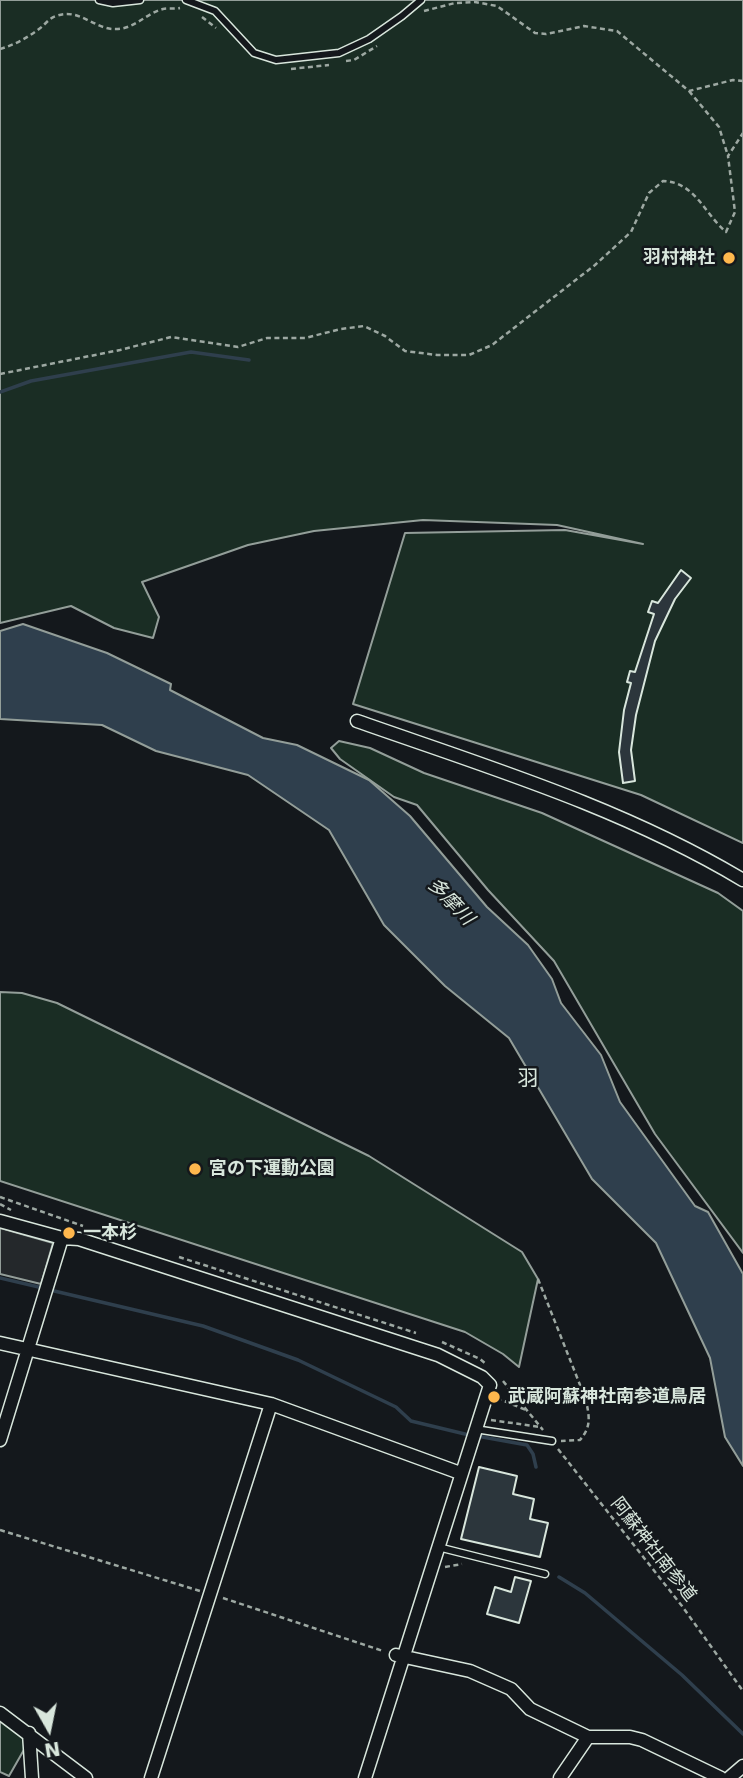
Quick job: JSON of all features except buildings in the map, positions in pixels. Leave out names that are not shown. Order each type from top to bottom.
[{"type":"street","points":[[357,721],[582,801],[708,860],[743,880]]},
{"type":"street","points":[[0,1221],[62,1238],[79,1239],[438,1355],[482,1377],[489,1385],[400,1655],[365,1778]]},
{"type":"street","points":[[0,1440],[62,1238]]},
{"type":"street","points":[[0,1343],[271,1404],[460,1473]]},
{"type":"street","points":[[151,1778],[208,1593],[271,1404]]},
{"type":"street","points":[[400,1655],[470,1671],[511,1689],[530,1709],[588,1737],[630,1737],[642,1740],[721,1778]]},
{"type":"street","points":[[0,1713],[86,1778]]},
{"type":"street","points":[[29,1733],[32,1778]]},
{"type":"street","points":[[559,1778],[588,1737]]},
{"type":"street","points":[[729,1778],[743,1766]]},
{"type":"lane","points":[[99,0],[113,3],[140,0]]},
{"type":"lane","points":[[186,0],[215,11],[254,53],[276,60],[339,53],[369,39],[421,0]]},
{"type":"lane","points":[[473,1434],[552,1441]]},
{"type":"lane","points":[[436,1547],[545,1574]]},
{"type":"path","points":[[0,374],[171,337],[238,347],[267,338],[305,338],[364,326],[385,336],[405,351],[469,355],[492,345],[595,265],[631,233],[649,193],[663,181],[676,181],[692,192],[707,209],[713,221],[726,232],[735,212],[728,156],[719,127],[689,90]]},
{"type":"path","points":[[728,156],[743,133]]},
{"type":"path","points":[[538,1279],[586,1400],[590,1418],[588,1431],[580,1440],[552,1441]]},
{"type":"path","name":"阿蘇神社南参道","points":[[496,1373],[682,1606],[743,1691]]},
{"type":"path","points":[[491,1395],[528,1411]]},
{"type":"path","points":[[494,1409],[497,1398]]},
{"type":"path","points":[[490,1420],[540,1427]]},
{"type":"path","points":[[0,1530],[400,1655]]},
{"type":"path","points":[[439,1569],[462,1563],[466,1554]]},
{"type":"green space","points":[[0,0],[743,0],[743,843],[641,795],[353,704],[405,533],[565,530],[643,544],[557,525],[423,520],[314,531],[248,545],[142,582],[159,617],[153,638],[114,628],[71,606],[0,623]]},
{"type":"green space","points":[[339,741],[370,748],[424,773],[542,813],[718,893],[743,911],[743,1253],[655,1134],[554,961],[488,890],[417,805],[394,797],[340,759],[331,748]]},
{"type":"green space","name":"宮の下運動公園","points":[[0,992],[22,993],[57,1003],[369,1156],[522,1252],[538,1279],[519,1367],[503,1354],[465,1332],[0,1181]]},
{"type":"green space","points":[[0,1719],[23,1736],[25,1748],[9,1776],[0,1772]]},
{"type":"shaded area","points":[[0,1228],[53,1243],[41,1284],[0,1274]]},
{"type":"water","name":"多摩川","points":[[23,624],[107,653],[171,684],[170,690],[263,738],[297,745],[369,780],[410,816],[487,907],[528,945],[552,979],[561,1003],[601,1055],[620,1102],[695,1206],[708,1212],[743,1274],[743,1466],[725,1437],[710,1358],[656,1243],[592,1179],[509,1038],[445,986],[384,925],[329,830],[248,775],[156,751],[102,725],[0,719],[0,631]]},
{"type":"waterway","points":[[0,392],[31,381],[191,352],[249,360]]},
{"type":"waterway","points":[[0,1278],[43,1288]]},
{"type":"waterway","points":[[50,1290],[203,1326],[298,1360],[396,1407],[411,1421],[469,1435]]},
{"type":"waterway","points":[[477,1436],[527,1445],[533,1454],[536,1467]]},
{"type":"waterway","points":[[559,1577],[585,1593],[682,1675],[743,1734]]},
{"type":"place","name":"羽村神社","points":[[729,258]]},
{"type":"place","name":"宮の下運動公園","points":[[195,1169]]},
{"type":"place","name":"一本杉","points":[[69,1233]]},
{"type":"place","name":"武蔵阿蘇神社南参道鳥居","points":[[494,1397]]},
{"type":"district","name":"羽","points":[[528,1080]]}]
